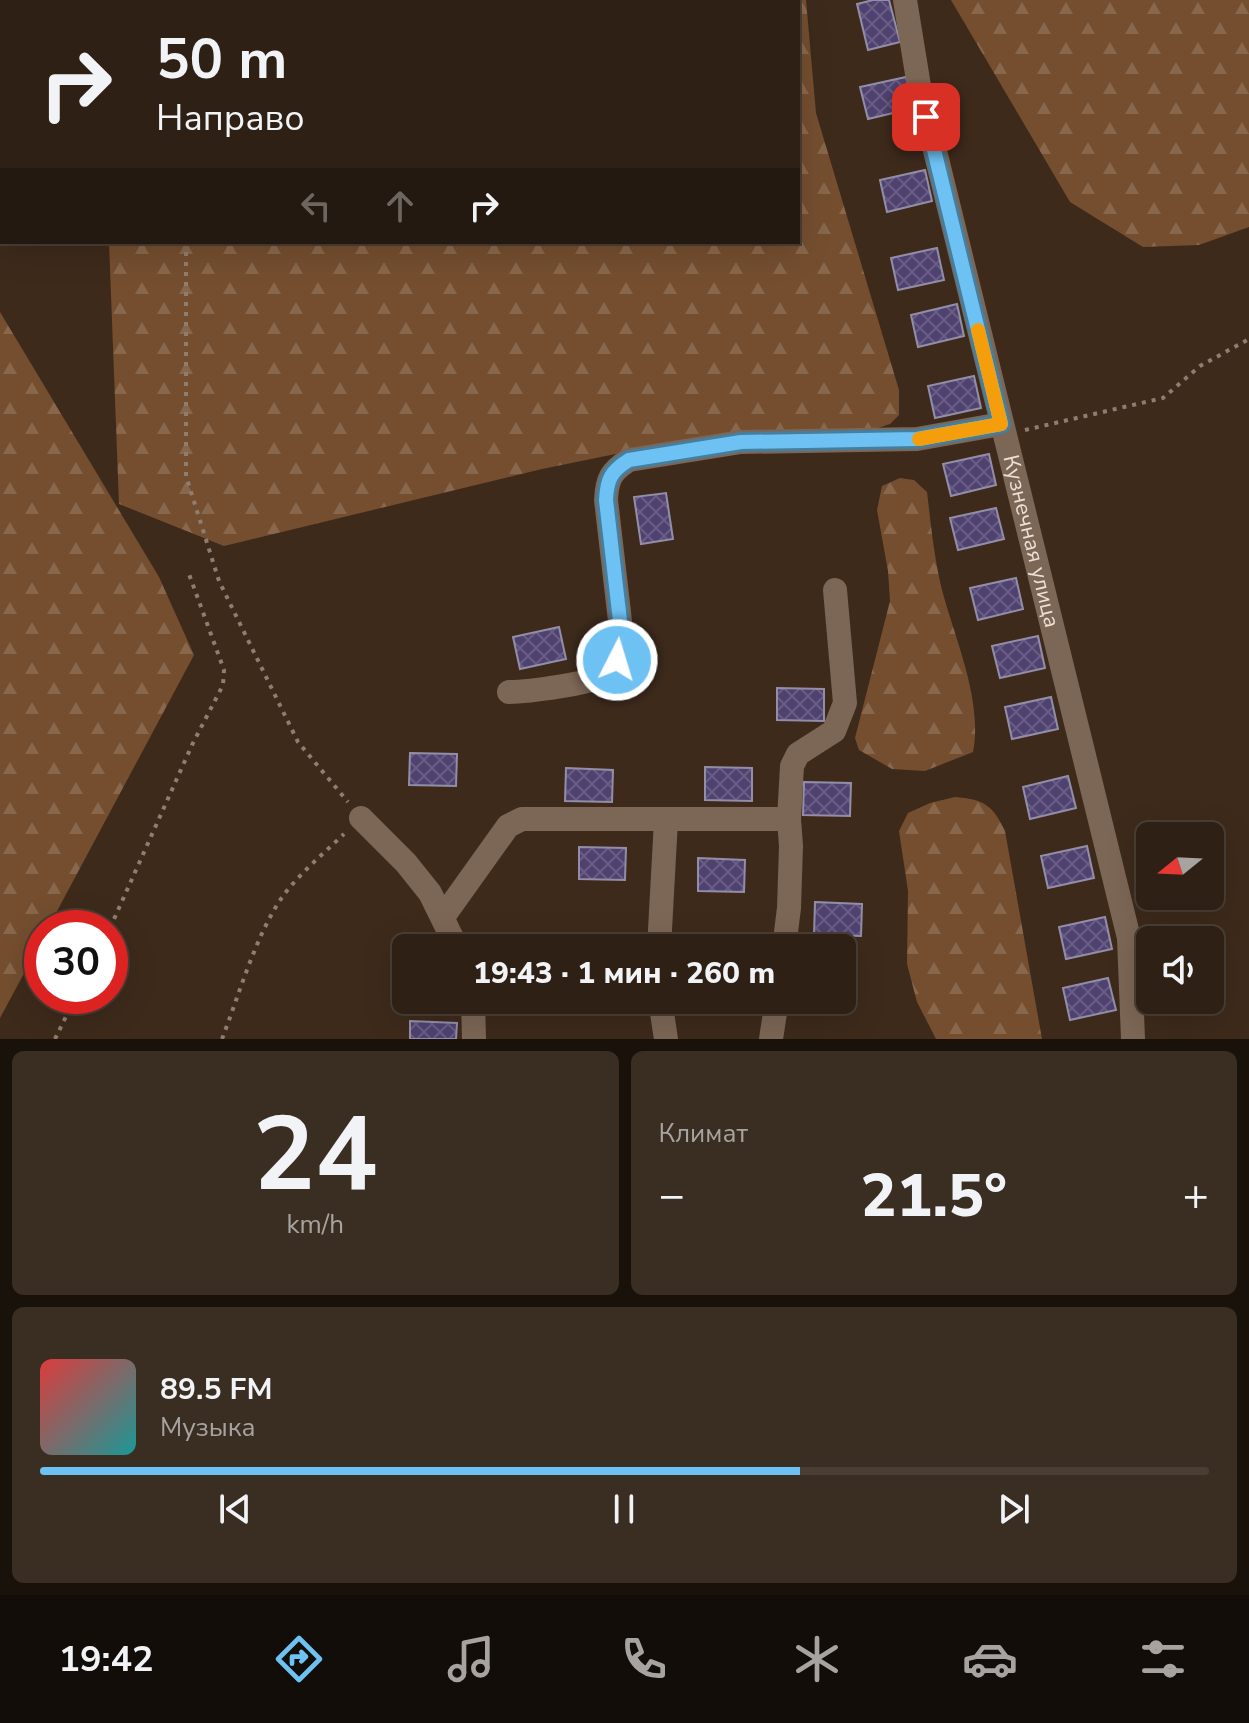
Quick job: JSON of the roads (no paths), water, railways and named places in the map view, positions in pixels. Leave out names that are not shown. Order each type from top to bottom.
[{"type":"street","name":"Кузнечная улица","points":[[905,0],[919,86],[1129,938],[1133,1039]]},
{"type":"street","points":[[509,692],[607,676],[617,660],[622,638],[606,500],[607,481],[614,469],[629,460],[741,442],[917,439],[1002,429]]},
{"type":"street","points":[[786,934],[792,766],[798,754],[834,731],[845,703],[835,590]]},
{"type":"street","points":[[361,818],[406,863],[430,893],[451,934]]},
{"type":"street","points":[[443,917],[508,826],[522,819],[789,819]]},
{"type":"street","points":[[660,934],[666,820]]},
{"type":"street","points":[[473,1014],[474,1039]]},
{"type":"street","points":[[662,1014],[666,1039]]},
{"type":"street","points":[[771,1039],[775,1014]]}]
